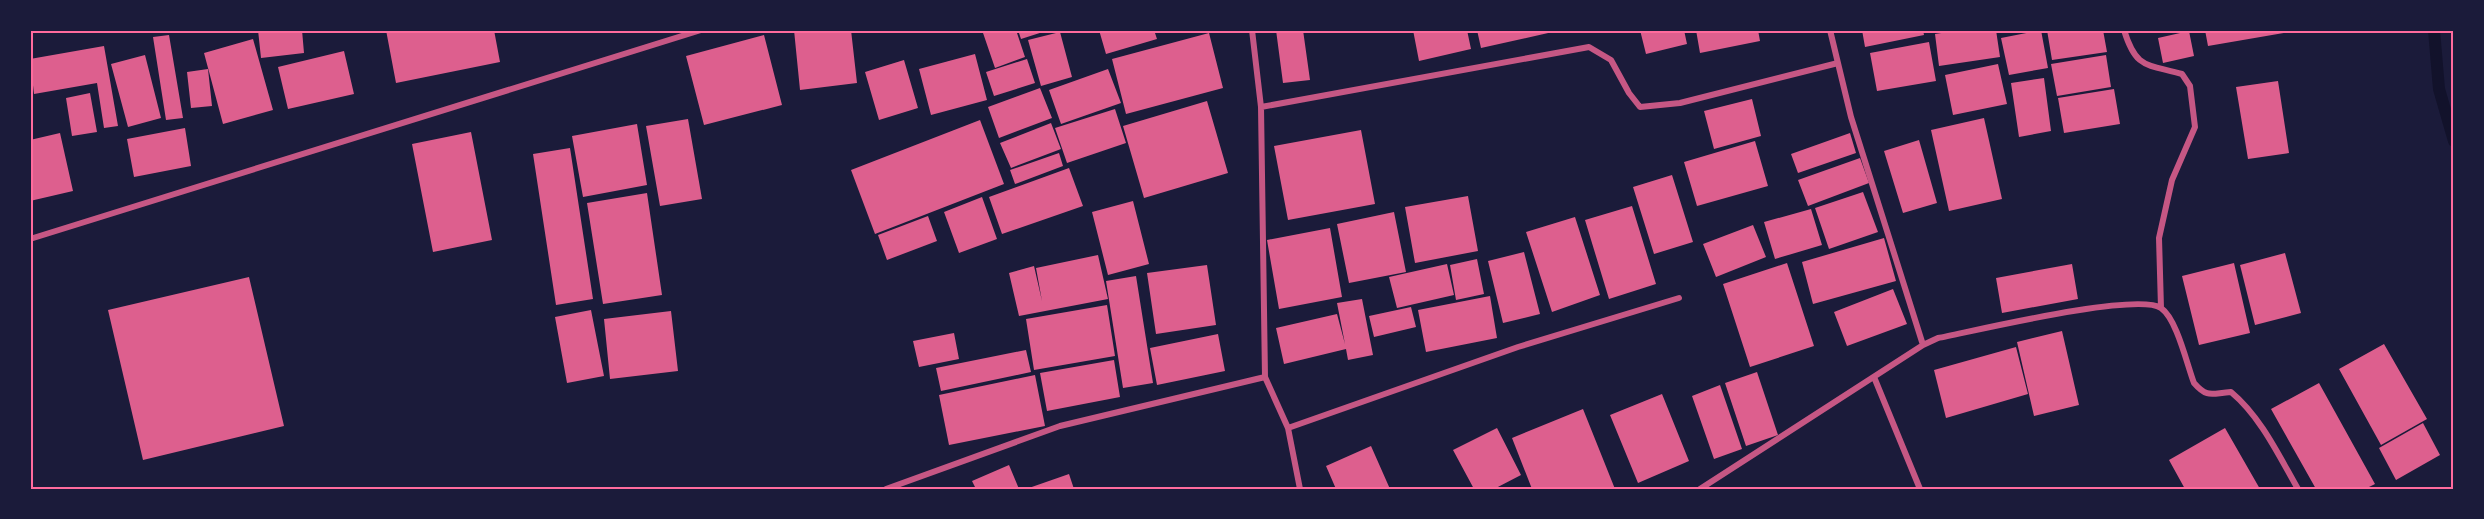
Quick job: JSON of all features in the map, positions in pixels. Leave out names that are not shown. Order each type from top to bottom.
[{"type":"street","points":[[30,239],[701,30]]},
{"type":"street","points":[[1252,30],[1261,107],[1265,377],[1288,428],[1300,489]]},
{"type":"street","points":[[1830,30],[1851,117],[1923,345]]},
{"type":"street","points":[[2124,30],[2130,50],[2140,63],[2182,74],[2190,86],[2195,127],[2172,180],[2159,238],[2161,308]]},
{"type":"street","points":[[1261,107],[1589,47],[1611,60],[1629,93],[1640,107],[1680,103],[1838,63]]},
{"type":"street","points":[[1288,428],[1518,347],[1679,298]]},
{"type":"street","points":[[1700,489],[1923,345],[1938,338],[2062,313],[2142,302],[2161,308],[2174,324],[2194,383],[2201,391],[2209,395],[2231,392],[2257,420],[2298,489]]},
{"type":"street","points":[[886,489],[1060,426],[1265,377]]},
{"type":"street","points":[[1874,377],[1920,489]]},
{"type":"building","points":[[258,30],[302,30],[304,53],[261,58]]},
{"type":"building","points":[[386,30],[494,30],[500,62],[396,83]]},
{"type":"building","points":[[794,30],[851,30],[857,83],[800,90]]},
{"type":"building","points":[[982,30],[1016,30],[1025,57],[995,68]]},
{"type":"building","points":[[1018,30],[1046,30],[1046,31],[1021,39]]},
{"type":"building","points":[[1099,30],[1154,30],[1157,39],[1106,54]]},
{"type":"building","points":[[1276,30],[1303,30],[1310,80],[1283,83]]},
{"type":"building","points":[[1413,30],[1467,30],[1471,49],[1419,61]]},
{"type":"building","points":[[1477,30],[1557,30],[1557,31],[1481,48]]},
{"type":"building","points":[[1640,30],[1684,30],[1687,44],[1646,54]]},
{"type":"building","points":[[1696,30],[1758,30],[1760,41],[1700,53]]},
{"type":"building","points":[[1862,30],[1923,30],[1924,35],[1865,47]]},
{"type":"building","points":[[1960,30],[1996,30],[2000,57],[1939,66],[1935,34]]},
{"type":"building","points":[[2041,30],[2048,68],[2009,75],[2001,38]]},
{"type":"building","points":[[2047,30],[2103,30],[2107,52],[2052,60]]},
{"type":"building","points":[[2205,30],[2295,30],[2295,31],[2208,46]]},
{"type":"building","points":[[2189,31],[2194,56],[2163,63],[2158,38]]},
{"type":"building","points":[[1060,32],[1072,77],[1041,86],[1028,40]]},
{"type":"building","points":[[1209,33],[1223,88],[1126,114],[1112,59]]},
{"type":"building","points":[[169,35],[183,118],[166,120],[153,37]]},
{"type":"building","points":[[764,35],[782,105],[704,125],[686,56]]},
{"type":"building","points":[[253,39],[273,110],[223,124],[204,53]]},
{"type":"building","points":[[1929,42],[1936,81],[1877,91],[1870,53]]},
{"type":"building","points":[[104,46],[118,126],[104,128],[97,83],[34,94],[30,59]]},
{"type":"building","points":[[344,51],[354,94],[288,109],[278,67]]},
{"type":"building","points":[[975,54],[987,100],[931,115],[919,69]]},
{"type":"building","points":[[145,55],[161,118],[128,127],[111,64]]},
{"type":"building","points":[[2106,55],[2111,87],[2057,96],[2051,64]]},
{"type":"building","points":[[1027,59],[1035,83],[994,96],[986,72]]},
{"type":"building","points":[[904,60],[918,108],[879,120],[865,72]]},
{"type":"building","points":[[1998,64],[2007,104],[1953,115],[1945,75]]},
{"type":"building","points":[[208,69],[212,106],[191,108],[187,72]]},
{"type":"building","points":[[1108,69],[1121,103],[1061,124],[1049,90]]},
{"type":"building","points":[[2044,78],[2051,131],[2019,137],[2011,83]]},
{"type":"building","points":[[2278,81],[2289,153],[2248,159],[2236,87]]},
{"type":"building","points":[[1040,88],[1052,118],[999,138],[988,107]]},
{"type":"building","points":[[2114,89],[2120,124],[2064,133],[2058,98]]},
{"type":"building","points":[[90,93],[97,132],[72,136],[66,98]]},
{"type":"building","points":[[1752,99],[1761,136],[1714,149],[1704,111]]},
{"type":"building","points":[[1207,101],[1228,173],[1144,198],[1123,126]]},
{"type":"building","points":[[1115,109],[1126,143],[1067,163],[1055,128]]},
{"type":"building","points":[[1984,118],[2002,199],[1949,211],[1931,130]]},
{"type":"building","points":[[688,119],[702,199],[660,206],[646,126]]},
{"type":"building","points":[[980,120],[1004,184],[875,234],[851,170]]},
{"type":"building","points":[[1051,123],[1061,149],[1011,168],[1000,143]]},
{"type":"building","points":[[637,124],[647,185],[583,197],[572,136]]},
{"type":"building","points":[[185,128],[191,166],[134,177],[127,139]]},
{"type":"building","points":[[1361,130],[1375,204],[1288,220],[1274,146]]},
{"type":"building","points":[[471,132],[492,240],[433,252],[412,144]]},
{"type":"building","points":[[60,133],[73,191],[30,201],[30,140]]},
{"type":"building","points":[[1850,133],[1856,153],[1798,173],[1791,154]]},
{"type":"building","points":[[1919,140],[1937,203],[1903,213],[1884,151]]},
{"type":"building","points":[[1755,141],[1768,186],[1697,206],[1684,162]]},
{"type":"building","points":[[570,148],[593,299],[556,305],[533,154]]},
{"type":"building","points":[[1059,153],[1063,166],[1015,184],[1010,170]]},
{"type":"building","points":[[1860,158],[1869,183],[1808,206],[1798,180]]},
{"type":"building","points":[[1069,168],[1083,206],[1002,234],[989,197]]},
{"type":"building","points":[[1672,175],[1693,242],[1654,254],[1633,187]]},
{"type":"building","points":[[1863,192],[1878,232],[1829,249],[1815,208]]},
{"type":"building","points":[[647,193],[662,295],[603,304],[587,203]]},
{"type":"building","points":[[1468,196],[1478,251],[1415,263],[1405,207]]},
{"type":"building","points":[[982,197],[997,239],[959,253],[944,212]]},
{"type":"building","points":[[1133,201],[1149,264],[1108,275],[1092,212]]},
{"type":"building","points":[[1632,206],[1656,284],[1609,299],[1585,220]]},
{"type":"building","points":[[1811,209],[1822,245],[1775,259],[1764,222]]},
{"type":"building","points":[[1394,212],[1406,272],[1349,283],[1337,224]]},
{"type":"building","points":[[928,216],[937,241],[887,260],[878,235]]},
{"type":"building","points":[[1575,217],[1600,295],[1552,312],[1526,232]]},
{"type":"building","points":[[1753,225],[1766,257],[1716,277],[1703,244]]},
{"type":"building","points":[[1330,228],[1342,297],[1279,309],[1267,240]]},
{"type":"building","points":[[1884,238],[1896,281],[1813,304],[1802,262]]},
{"type":"building","points":[[1524,252],[1540,314],[1503,323],[1488,261]]},
{"type":"building","points":[[2285,253],[2301,313],[2255,325],[2240,265]]},
{"type":"building","points":[[1098,255],[1108,299],[1019,316],[1009,273],[1034,266],[1042,301],[1036,268]]},
{"type":"building","points":[[1477,259],[1484,294],[1456,300],[1450,265]]},
{"type":"building","points":[[1787,263],[1814,346],[1750,367],[1723,284]]},
{"type":"building","points":[[2234,263],[2250,333],[2199,345],[2182,276]]},
{"type":"building","points":[[1447,264],[1454,295],[1397,308],[1389,277]]},
{"type":"building","points":[[2072,264],[2078,299],[2002,313],[1996,278]]},
{"type":"building","points":[[1207,265],[1216,325],[1156,334],[1147,273]]},
{"type":"building","points":[[1136,276],[1153,383],[1123,388],[1106,281]]},
{"type":"building","points":[[249,277],[284,426],[143,460],[108,310]]},
{"type":"building","points":[[1893,289],[1907,324],[1847,346],[1834,312]]},
{"type":"building","points":[[1490,296],[1497,338],[1426,352],[1418,310]]},
{"type":"building","points":[[1362,299],[1373,355],[1348,360],[1346,349],[1284,364],[1276,328],[1337,314],[1345,344],[1337,303]]},
{"type":"building","points":[[1107,305],[1115,356],[1034,370],[1026,319]]},
{"type":"building","points":[[1411,307],[1416,327],[1374,337],[1369,316]]},
{"type":"building","points":[[591,310],[604,376],[567,383],[555,317]]},
{"type":"building","points":[[671,311],[678,371],[610,379],[604,319]]},
{"type":"building","points":[[2062,331],[2079,405],[2034,416],[2017,342]]},
{"type":"building","points":[[954,333],[959,359],[919,367],[913,341]]},
{"type":"building","points":[[1218,334],[1225,371],[1157,385],[1150,348]]},
{"type":"building","points":[[2384,344],[2427,419],[2381,445],[2339,369]]},
{"type":"building","points":[[2016,347],[2028,394],[1946,418],[1934,370]]},
{"type":"building","points":[[1026,350],[1031,372],[941,391],[936,368]]},
{"type":"building","points":[[1114,360],[1120,397],[1047,411],[1040,373]]},
{"type":"building","points":[[1757,372],[1778,435],[1746,446],[1725,383]]},
{"type":"building","points":[[1035,375],[1045,426],[949,445],[939,395]]},
{"type":"building","points":[[2319,383],[2375,484],[2365,489],[2316,489],[2271,409]]},
{"type":"building","points":[[1720,385],[1742,449],[1714,459],[1692,396]]},
{"type":"building","points":[[1662,394],[1689,461],[1638,483],[1610,415]]},
{"type":"building","points":[[1583,409],[1615,489],[1532,489],[1512,438]]},
{"type":"building","points":[[2423,423],[2440,455],[2396,480],[2379,448]]},
{"type":"building","points":[[1497,428],[1521,475],[1494,489],[1474,489],[1453,450]]},
{"type":"building","points":[[2225,428],[2260,489],[2185,489],[2169,460]]},
{"type":"building","points":[[1371,446],[1390,489],[1336,489],[1326,466]]},
{"type":"building","points":[[1009,465],[1019,489],[976,489],[972,481]]},
{"type":"building","points":[[1069,474],[1074,489],[1026,489]]},
{"type":"waterway","points":[[2434,30],[2439,89],[2454,141]]}]
